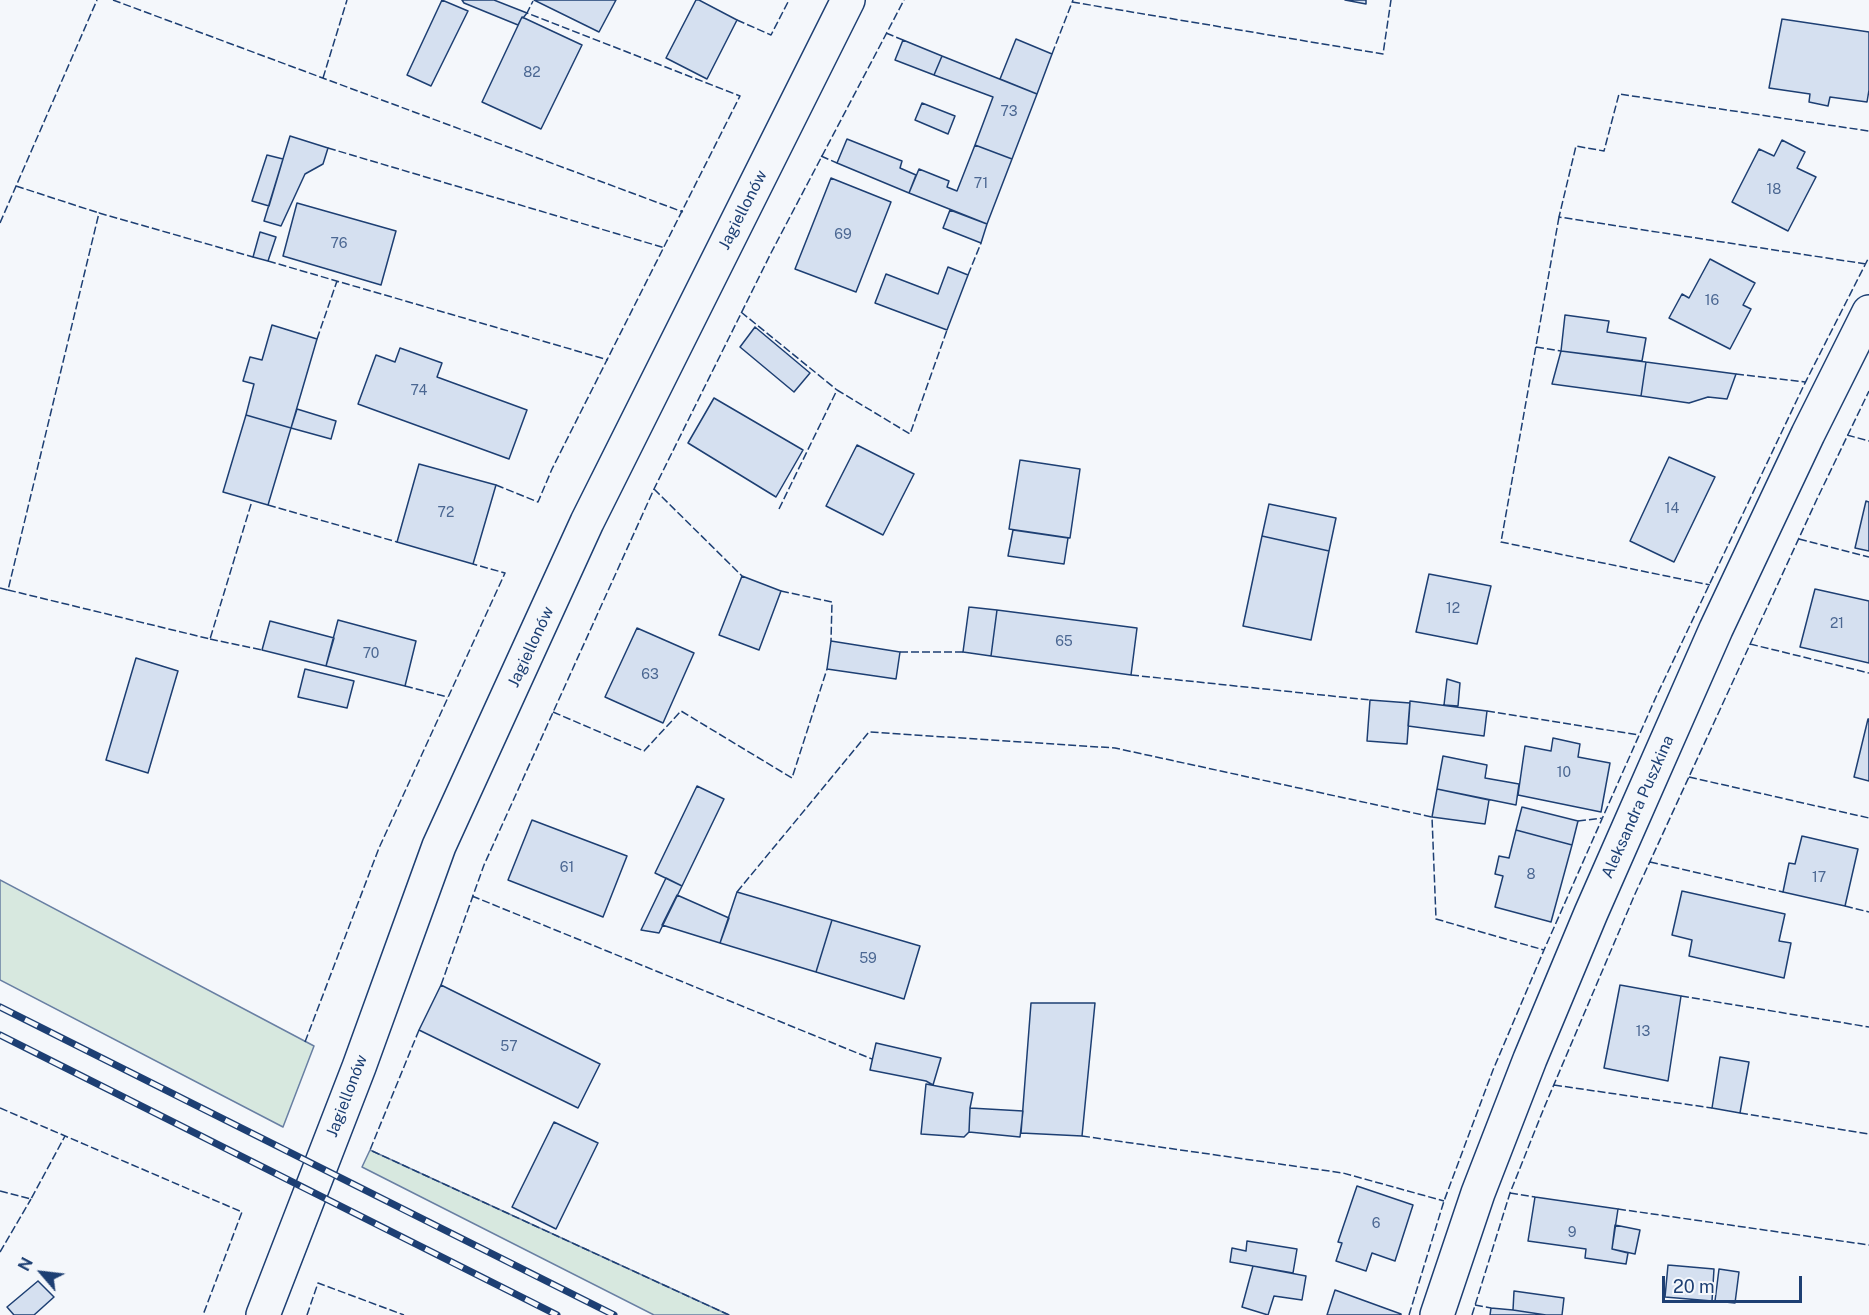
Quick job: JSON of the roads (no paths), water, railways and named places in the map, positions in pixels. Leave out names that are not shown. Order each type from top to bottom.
[{"type":"street","name":"Jagiellonów","points":[[263,1315],[359,1067],[440,846],[587,522],[848,0]]},
{"type":"street","name":"Aleksandra Puszkina","points":[[1437,1315],[1478,1193],[1530,1059],[1596,903],[1716,629],[1808,434],[1869,312]]},
{"type":"railway","points":[[0,1007],[614,1315]]},
{"type":"railway","points":[[0,1035],[557,1315]]}]
